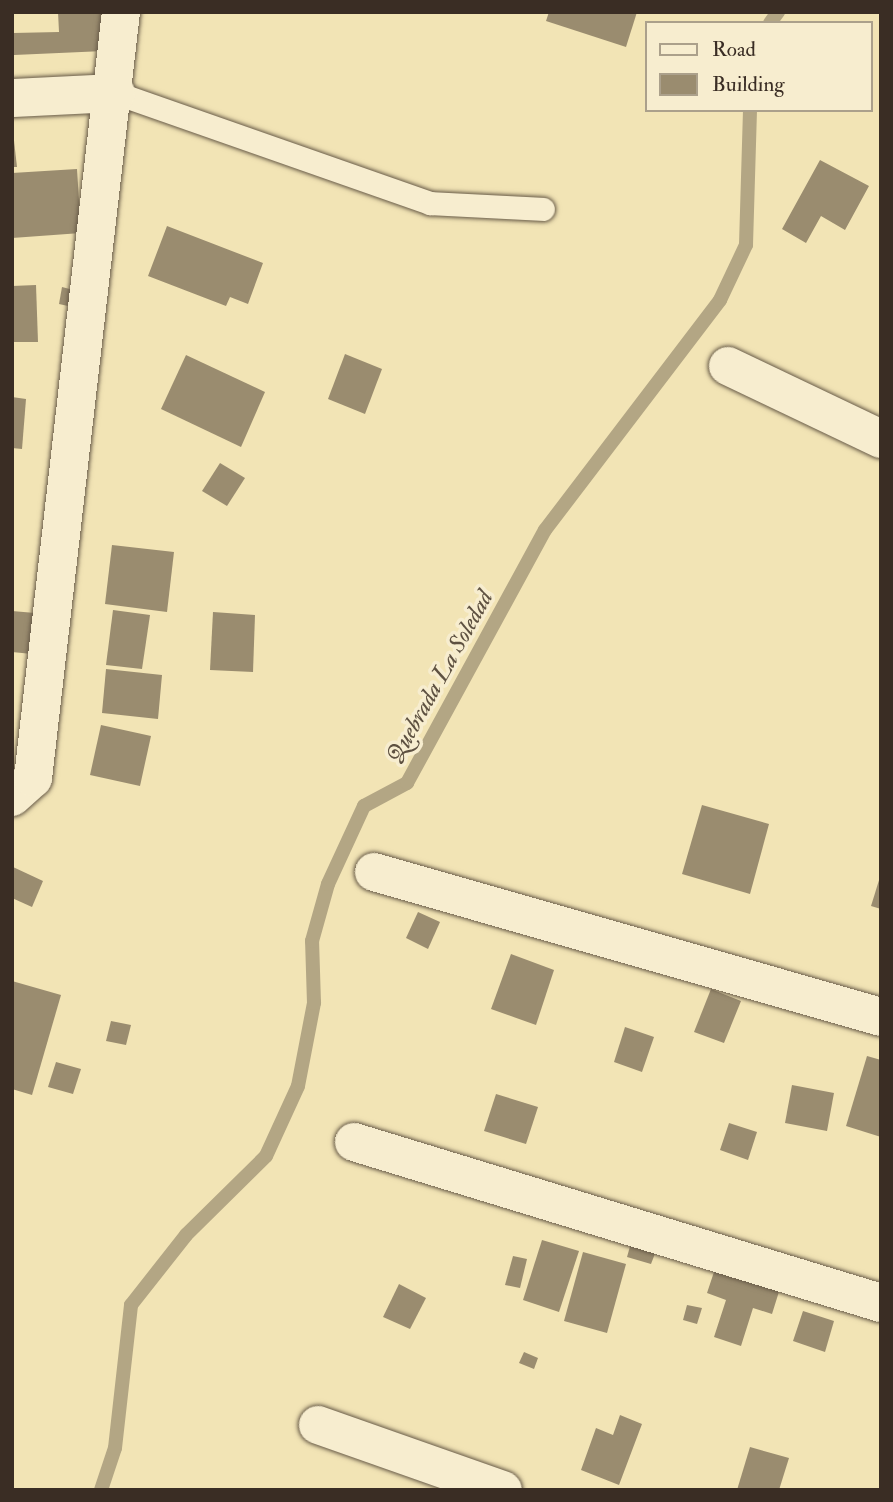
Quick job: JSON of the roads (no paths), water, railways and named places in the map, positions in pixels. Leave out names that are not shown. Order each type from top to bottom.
[{"type":"street","points":[[12,797],[33,778],[116,93],[121,12]]},
{"type":"street","points":[[12,99],[116,93]]},
{"type":"street","points":[[728,366],[881,439]]},
{"type":"street","points":[[374,872],[881,1017]]},
{"type":"street","points":[[354,1142],[881,1303]]},
{"type":"street","points":[[318,1425],[503,1490]]},
{"type":"lane","points":[[116,93],[430,203],[543,209]]},
{"type":"waterway","name":"Quebrada La Soledad","points":[[771,21],[778,12]]},
{"type":"waterway","name":"Quebrada La Soledad","points":[[101,1490],[115,1448],[131,1305],[186,1235],[266,1156],[298,1086],[314,1003],[312,941],[328,884],[364,806],[407,783],[545,530],[720,300],[746,245],[750,112]]}]
